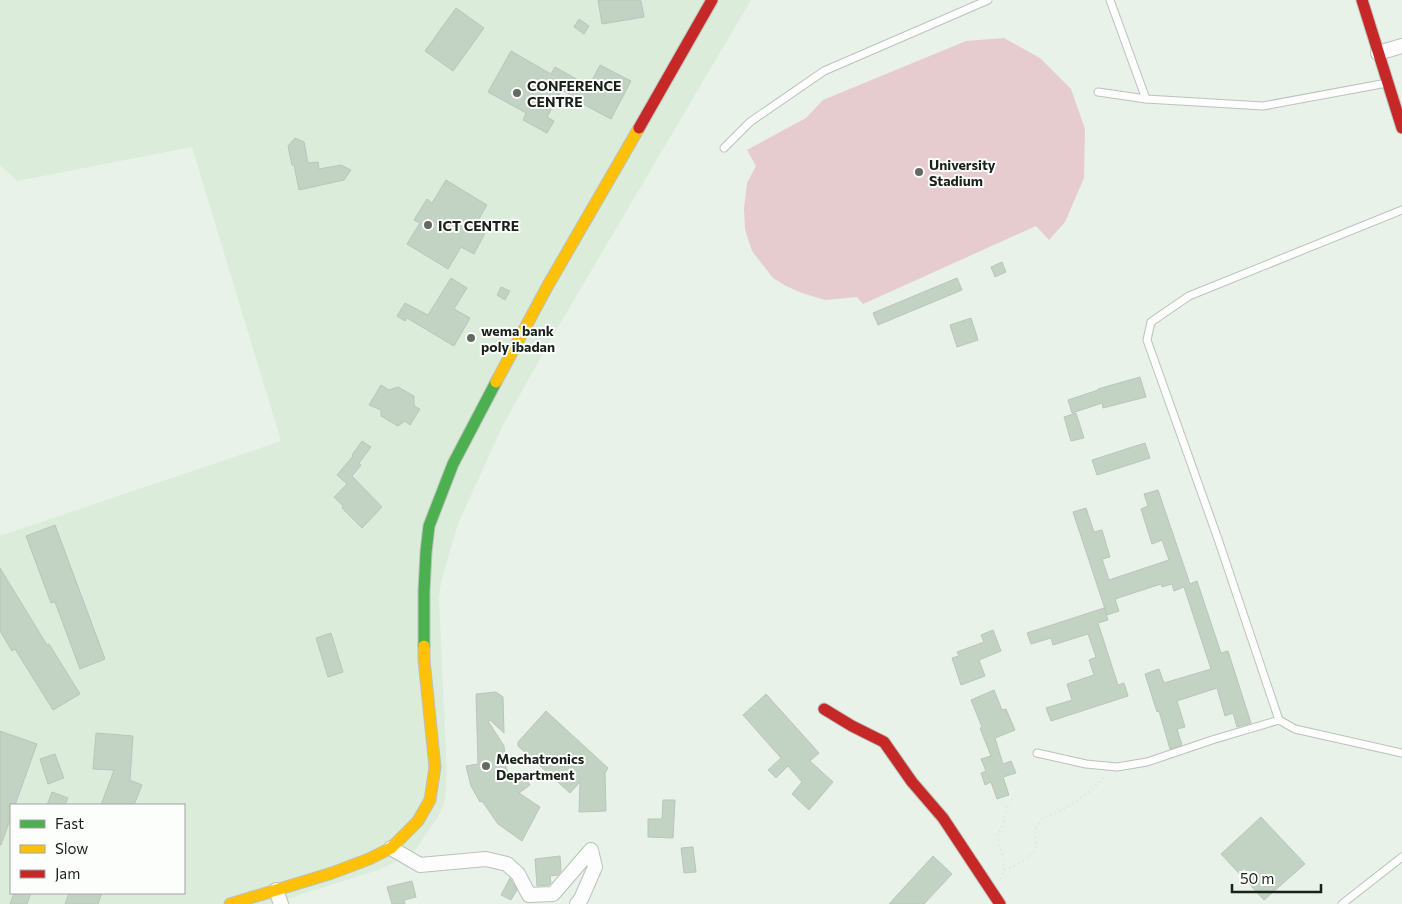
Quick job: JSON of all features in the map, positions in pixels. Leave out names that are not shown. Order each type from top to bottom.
[{"type":"street","points":[[230,904],[332,873],[369,859],[391,848],[418,821],[430,800],[434,767],[424,660],[424,591],[429,526],[452,464],[547,287],[712,0]]},
{"type":"street","points":[[1362,0],[1402,128]]},
{"type":"street","points":[[1378,53],[1402,46]]},
{"type":"street","points":[[824,709],[884,742],[912,782],[944,818],[1000,903]]},
{"type":"street","points":[[391,848],[420,865],[486,859],[507,864],[518,874],[529,895],[552,894],[591,850],[595,867],[577,904]]},
{"type":"street","points":[[276,890],[281,904]]},
{"type":"lane","points":[[724,148],[750,122],[824,71],[988,0]]},
{"type":"lane","points":[[1110,0],[1146,99]]},
{"type":"lane","points":[[1098,92],[1146,99],[1263,106],[1387,83]]},
{"type":"lane","points":[[1402,210],[1189,296],[1152,322],[1147,340],[1221,548],[1279,720],[1295,729],[1402,753]]},
{"type":"lane","points":[[1037,753],[1086,764],[1116,767],[1147,762],[1279,720]]},
{"type":"lane","points":[[1342,904],[1402,857]]},
{"type":"path","points":[[1004,870],[1021,863],[1036,850],[1035,831],[1042,818],[1064,809],[1087,794],[1116,767]]},
{"type":"path","points":[[1000,903],[999,884],[1004,870],[1002,852],[997,836],[1003,823],[1007,804],[1016,796]]},
{"type":"shaded area","points":[[0,0],[751,0],[548,344],[502,427],[458,524],[441,582],[439,599],[447,775],[445,800],[439,815],[414,852],[381,869],[271,904],[0,904],[0,536],[281,441],[192,147],[17,181],[0,165]]},
{"type":"shaded area","name":"University Stadium","points":[[1004,38],[1040,58],[1071,89],[1085,129],[1084,178],[1065,222],[1049,240],[1036,226],[863,304],[857,297],[825,300],[802,293],[773,278],[752,251],[745,229],[744,208],[747,183],[756,166],[747,150],[806,118],[823,100],[966,41]]},
{"type":"building","points":[[598,0],[639,0],[641,1],[644,17],[602,24]]},
{"type":"building","points":[[456,8],[484,28],[453,71],[425,51]]},
{"type":"building","points":[[579,19],[589,26],[584,34],[574,27]]},
{"type":"building","name":"CONFERENCE CENTRE","points":[[511,51],[551,74],[555,67],[589,86],[600,65],[631,81],[611,119],[581,103],[562,90],[547,117],[554,121],[547,133],[523,120],[526,113],[488,92]]},
{"type":"building","points":[[295,138],[304,142],[308,163],[318,162],[319,169],[341,165],[351,170],[344,180],[299,190],[288,146]]},
{"type":"building","name":"ICT CENTRE","points":[[446,180],[487,205],[474,227],[485,233],[474,254],[461,247],[448,269],[407,244],[420,223],[414,220],[427,199],[432,203]]},
{"type":"building","points":[[1002,262],[1006,272],[995,277],[991,267]]},
{"type":"building","points":[[451,278],[467,288],[454,309],[470,318],[454,346],[407,318],[405,321],[397,316],[405,303],[428,315]]},
{"type":"building","points":[[957,278],[962,290],[878,325],[873,313]]},
{"type":"building","points":[[501,287],[510,291],[505,300],[497,295]]},
{"type":"building","points":[[971,318],[978,340],[957,347],[950,325]]},
{"type":"building","points":[[1140,377],[1146,397],[1103,408],[1102,403],[1072,413],[1068,400]]},
{"type":"building","points":[[381,385],[389,390],[398,387],[414,396],[414,406],[420,409],[410,425],[405,421],[398,426],[381,416],[381,410],[369,405]]},
{"type":"building","points":[[1076,413],[1084,438],[1071,441],[1064,417]]},
{"type":"building","points":[[362,441],[371,447],[352,476],[382,507],[362,528],[334,497],[347,484],[337,475],[353,456]]},
{"type":"building","points":[[1145,443],[1150,458],[1097,475],[1092,460]]},
{"type":"building","points":[[1158,490],[1190,584],[1197,581],[1221,653],[1228,651],[1251,723],[1237,727],[1233,713],[1225,716],[1217,688],[1177,701],[1185,727],[1177,729],[1182,745],[1170,749],[1159,711],[1157,712],[1145,674],[1159,669],[1164,683],[1211,669],[1184,587],[1174,591],[1172,584],[1162,587],[1161,584],[1115,599],[1119,611],[1107,615],[1073,512],[1086,508],[1094,532],[1102,530],[1110,557],[1102,559],[1109,580],[1169,560],[1162,540],[1152,544],[1141,509],[1148,506],[1144,494]]},
{"type":"building","points":[[55,525],[105,659],[80,669],[55,602],[51,603],[26,536]]},
{"type":"building","points":[[0,568],[47,645],[49,644],[80,694],[53,710],[15,649],[12,651],[0,631]]},
{"type":"building","points":[[1104,608],[1108,620],[1098,623],[1118,685],[1124,683],[1128,696],[1051,721],[1046,708],[1072,700],[1067,684],[1094,675],[1089,660],[1096,657],[1088,634],[1053,645],[1051,638],[1031,644],[1027,633]]},
{"type":"building","points":[[993,630],[1001,651],[979,660],[985,676],[961,685],[952,658],[959,656],[957,652],[984,642],[981,635]]},
{"type":"building","points":[[331,633],[343,672],[328,677],[316,638]]},
{"type":"building","points":[[994,690],[1002,710],[1006,709],[1015,730],[995,738],[1003,764],[1011,761],[1016,773],[1003,777],[1009,795],[997,799],[991,782],[985,785],[981,773],[986,771],[981,759],[991,756],[971,700]]},
{"type":"building","name":"Mechatronics Department","points":[[496,692],[503,697],[504,733],[490,720],[488,721],[504,746],[506,767],[511,780],[522,773],[530,785],[519,793],[540,807],[522,841],[498,824],[482,801],[480,802],[471,786],[466,766],[478,764],[476,694]]},
{"type":"building","points":[[766,694],[819,753],[810,761],[833,782],[809,810],[792,794],[802,782],[788,766],[776,778],[768,770],[781,758],[743,715]]},
{"type":"building","points":[[546,711],[608,768],[605,773],[606,811],[579,812],[580,782],[570,793],[518,746],[518,742]]},
{"type":"building","points":[[0,731],[37,744],[15,804],[10,804],[10,820],[0,845]]},
{"type":"building","points":[[96,733],[133,736],[130,780],[142,785],[134,804],[101,804],[114,770],[93,769]]},
{"type":"building","points":[[55,754],[64,778],[48,784],[40,759]]},
{"type":"building","points":[[52,792],[68,798],[65,804],[47,804]]},
{"type":"building","points":[[663,800],[675,800],[673,838],[648,837],[648,819],[662,819]]},
{"type":"building","points":[[1261,817],[1305,864],[1264,900],[1221,854]]},
{"type":"building","points":[[693,847],[696,872],[684,873],[681,848]]},
{"type":"building","points":[[560,856],[561,871],[558,875],[550,876],[551,883],[549,885],[537,886],[535,859]]},
{"type":"building","points":[[933,856],[952,874],[924,904],[889,904]]},
{"type":"building","points":[[510,878],[517,890],[511,900],[501,895]]},
{"type":"building","points":[[412,881],[416,897],[404,900],[405,904],[392,904],[387,887]]},
{"type":"building","points":[[14,894],[31,894],[27,904],[10,904]]},
{"type":"building","points":[[69,894],[102,894],[98,904],[65,904]]},
{"type":"traffic: fast","points":[[424,646],[424,591],[429,526],[453,464],[496,382]]},
{"type":"traffic: slow","points":[[496,382],[547,287],[639,128]]},
{"type":"traffic: slow","points":[[230,904],[332,873],[369,859],[391,848],[418,821],[430,800],[435,767],[424,646]]},
{"type":"traffic: jam","points":[[639,128],[712,0]]},
{"type":"traffic: jam","points":[[1362,0],[1402,128]]},
{"type":"traffic: jam","points":[[824,709],[884,742],[912,782],[943,818],[1000,904]]},
{"type":"place","name":"CONFERENCE CENTRE","points":[[517,93]]},
{"type":"place","name":"University Stadium","points":[[919,172]]},
{"type":"place","name":"ICT CENTRE","points":[[428,225]]},
{"type":"place","name":"wema bank poly ibadan","points":[[471,338]]},
{"type":"place","name":"Mechatronics Department","points":[[486,766]]}]
